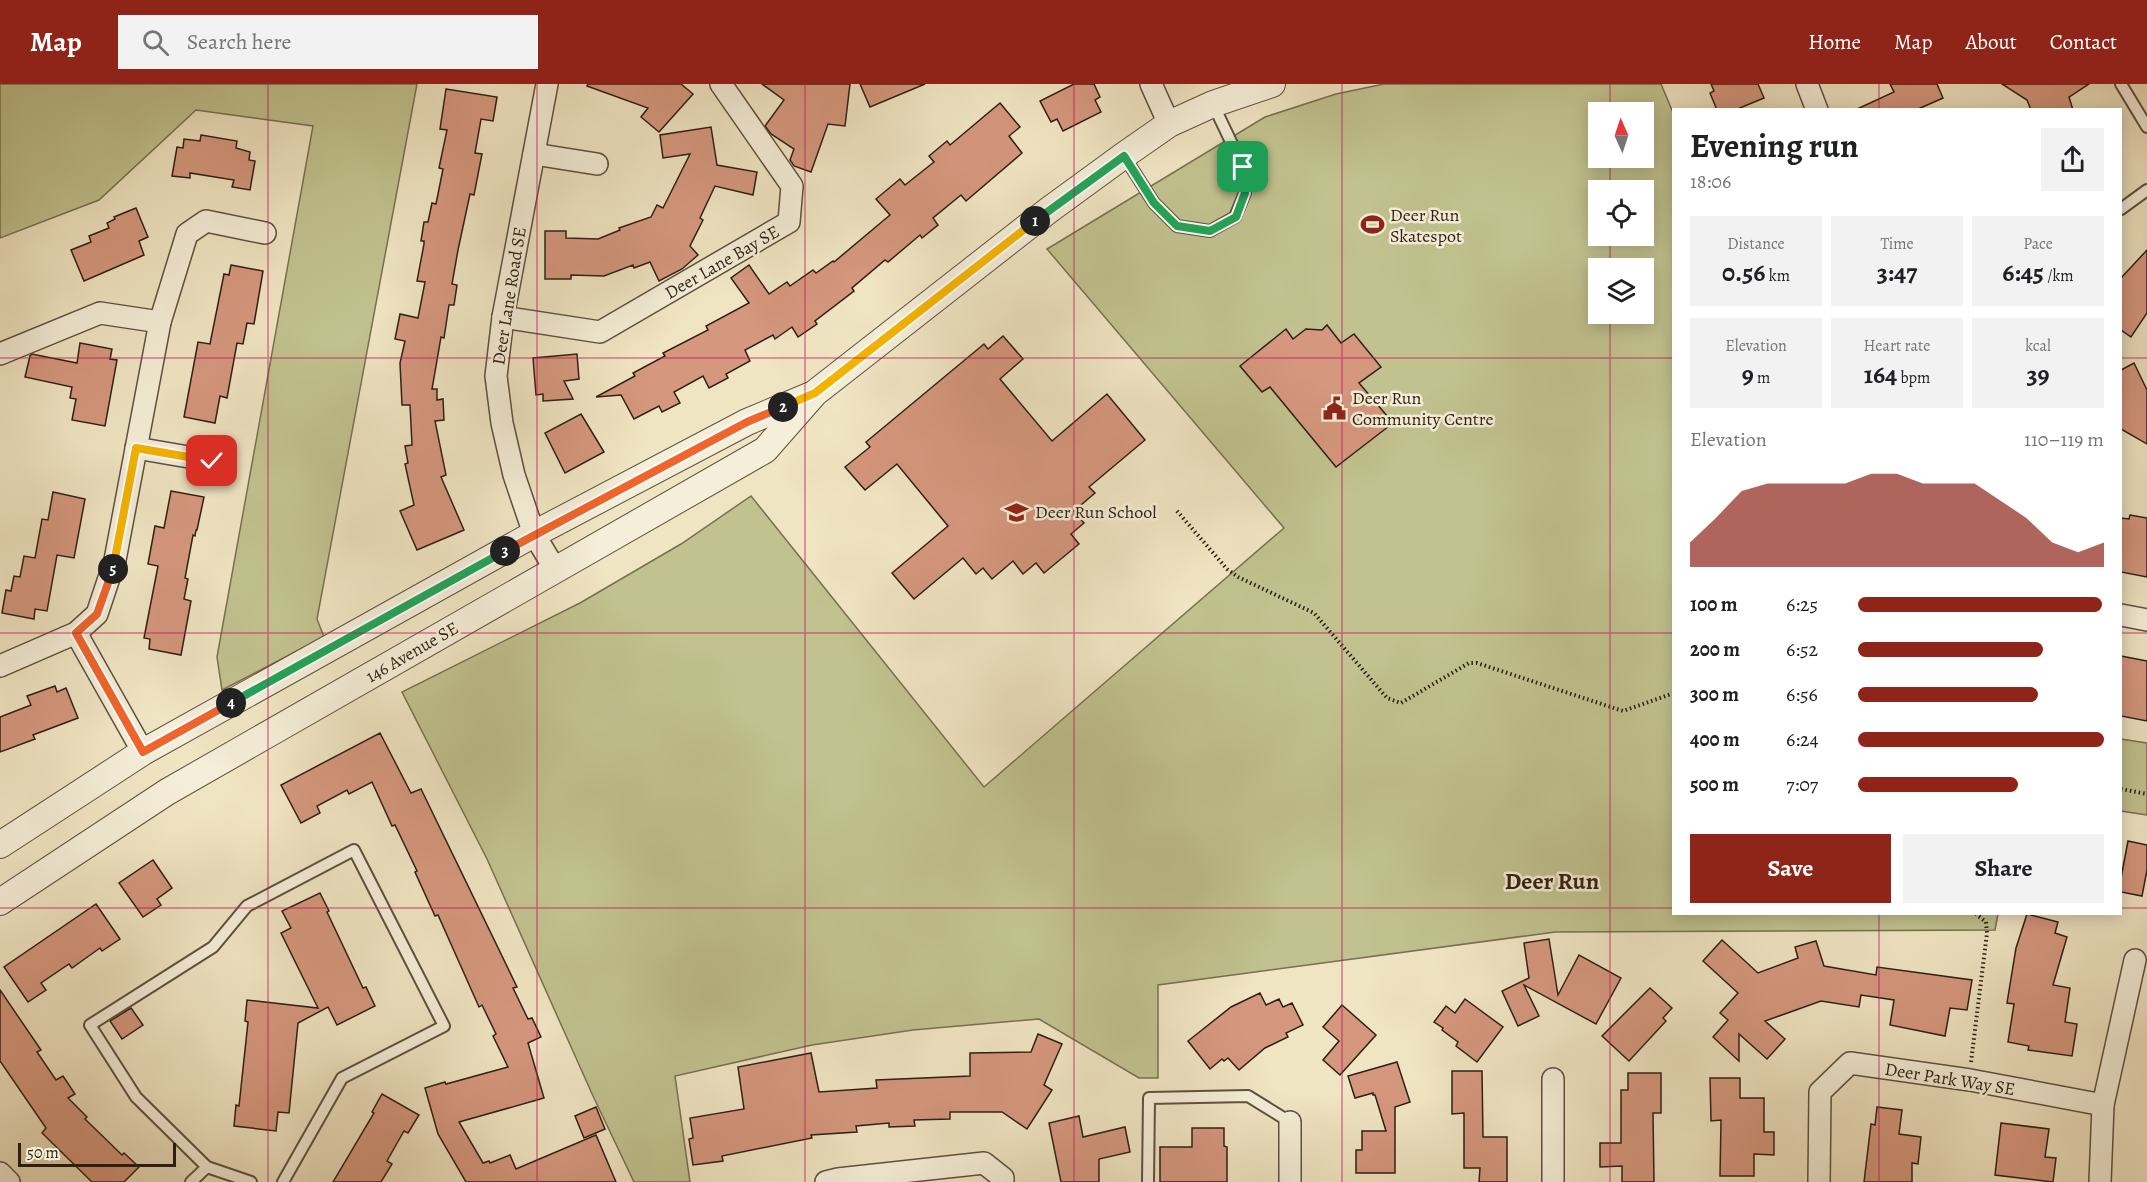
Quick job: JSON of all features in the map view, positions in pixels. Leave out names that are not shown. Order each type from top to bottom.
[{"type":"street","name":"Deer Lane Road SE","points":[[547,84],[503,317],[496,376],[502,423],[514,475],[534,534],[556,571]]},
{"type":"street","name":"Deer Lane Bay SE","points":[[503,317],[600,333],[789,222],[792,186],[721,84]]},
{"type":"street","points":[[1151,84],[1170,124]]},
{"type":"street","name":"146 Avenue SE","points":[[0,902],[167,792],[765,450],[815,393],[1049,210],[1170,124],[1213,104],[1272,84]]},
{"type":"street","points":[[1808,85],[1816,108]]},
{"type":"street","points":[[534,154],[597,164]]},
{"type":"street","points":[[0,666],[76,633],[97,614],[115,561],[160,322],[187,234],[206,221],[265,233]]},
{"type":"street","points":[[0,354],[100,313],[160,322]]},
{"type":"street","name":"146 Avenue SE","points":[[0,845],[143,752],[534,534],[747,422],[815,393]]},
{"type":"street","points":[[136,448],[212,461]]},
{"type":"street","points":[[2122,615],[2147,620]]},
{"type":"street","points":[[76,633],[143,752]]},
{"type":"street","points":[[2100,1182],[2103,1105],[2134,960]]},
{"type":"street","name":"Deer Park Way SE","points":[[1819,1182],[1820,1092],[1850,1063],[1970,1080],[2103,1105]]},
{"type":"street","points":[[1553,1079],[1553,1182]]},
{"type":"street","points":[[1290,1122],[1290,1182]]},
{"type":"street","points":[[826,1182],[984,1163],[1003,1178],[1003,1182]]},
{"type":"street","points":[[0,1173],[9,1182]]},
{"type":"lane","points":[[2121,84],[2147,127]]},
{"type":"lane","points":[[1124,156],[1154,203],[1177,226],[1210,231],[1236,217],[1245,193],[1243,167],[1213,104]]},
{"type":"lane","points":[[2122,208],[2147,190]]},
{"type":"lane","points":[[251,1182],[207,1167],[136,1097],[90,1025],[213,947],[248,906],[354,850],[444,1026],[342,1078],[283,1182]]},
{"type":"lane","points":[[1148,1182],[1149,1098],[1248,1096],[1290,1122]]},
{"type":"lane","points":[[191,1182],[207,1167]]},
{"type":"path","points":[[1176,511],[1227,569],[1238,578],[1314,613],[1387,698],[1401,703],[1469,663],[1477,663],[1623,711],[1672,694]]},
{"type":"path","points":[[2122,789],[2147,794]]},
{"type":"path","points":[[1970,1080],[1987,933],[1986,922],[1977,915]]},
{"type":"green space","points":[[0,84],[417,84],[317,619],[324,637],[222,690],[217,657],[313,126],[196,110],[99,200],[0,238]]},
{"type":"green space","points":[[1384,84],[1661,84],[1672,110],[1672,915],[1998,915],[1995,930],[1555,932],[1158,985],[1158,1078],[1139,1078],[1039,1019],[913,1030],[812,1045],[675,1076],[690,1182],[634,1182],[487,859],[402,692],[580,603],[681,544],[751,496],[984,787],[1284,528],[1047,249],[1265,117],[1336,94]]},
{"type":"green space","points":[[2122,739],[2147,743],[2147,815],[2122,811]]},
{"type":"building","points":[[588,84],[681,84],[693,94],[659,132],[641,117],[648,108],[587,86]]},
{"type":"building","points":[[762,84],[850,84],[845,126],[828,124],[811,172],[794,166],[790,160],[794,149],[771,134],[765,126],[784,100]]},
{"type":"building","points":[[860,84],[925,84],[870,107]]},
{"type":"building","points":[[1074,84],[1094,84],[1100,97],[1095,100],[1101,112],[1063,131],[1057,119],[1051,122],[1040,101]]},
{"type":"building","points":[[1711,84],[1758,84],[1764,98],[1740,108],[1716,108],[1710,93],[1714,91]]},
{"type":"building","points":[[1890,84],[1937,84],[1943,98],[1920,108],[1859,108],[1894,92]]},
{"type":"building","points":[[2002,84],[2089,84],[2069,97],[2072,108],[2030,108],[2027,100]]},
{"type":"building","points":[[446,89],[497,97],[493,121],[481,119],[475,153],[482,154],[474,195],[470,194],[458,250],[452,284],[457,285],[454,305],[449,305],[432,389],[437,389],[437,400],[443,399],[444,420],[435,421],[446,475],[441,477],[464,530],[417,550],[400,511],[414,505],[405,464],[408,463],[405,446],[412,445],[410,405],[402,405],[400,363],[405,341],[395,339],[400,314],[418,318],[425,282],[417,281],[424,244],[424,241],[421,241],[424,222],[428,222],[432,203],[436,204],[443,169],[439,168],[447,130],[440,129]]},
{"type":"building","points":[[1000,103],[1020,127],[1009,136],[1022,153],[966,201],[961,195],[933,218],[938,225],[922,238],[920,235],[888,262],[885,260],[852,288],[854,291],[815,321],[817,324],[798,337],[792,327],[775,339],[773,335],[745,350],[750,361],[726,374],[728,378],[709,388],[703,376],[674,392],[680,403],[662,412],[659,406],[634,419],[621,395],[596,397],[635,376],[633,373],[665,356],[663,353],[708,330],[706,326],[749,303],[731,278],[749,265],[769,294],[787,282],[790,286],[813,270],[816,273],[834,262],[890,215],[876,199],[900,179],[905,185],[934,162],[929,156],[947,141],[950,145]]},
{"type":"building","points":[[711,127],[717,165],[757,172],[753,195],[715,186],[700,218],[703,220],[690,246],[698,255],[682,269],[659,281],[650,262],[634,268],[633,265],[604,276],[571,275],[571,279],[545,279],[545,231],[566,231],[566,238],[598,239],[620,230],[619,228],[651,217],[657,205],[663,208],[690,154],[663,158],[660,135]]},
{"type":"building","points":[[201,135],[237,141],[236,148],[250,152],[249,160],[255,161],[250,190],[232,187],[234,180],[190,173],[190,178],[172,176],[177,147],[183,148],[184,139],[200,141]]},
{"type":"building","points":[[136,208],[148,237],[139,241],[144,255],[84,281],[71,250],[91,242],[89,236],[109,228],[107,223],[115,219],[114,217]]},
{"type":"building","points":[[2147,250],[2147,313],[2131,337],[2122,331],[2122,277]]},
{"type":"building","points":[[231,265],[263,271],[254,324],[247,323],[243,344],[237,343],[227,398],[220,396],[215,423],[184,417],[198,342],[210,344],[224,274],[229,275]]},
{"type":"building","name":"Deer Run Community Centre","points":[[1327,325],[1341,343],[1354,334],[1381,367],[1359,383],[1393,423],[1336,467],[1270,387],[1262,392],[1240,366],[1286,329],[1293,339],[1306,329],[1322,330]]},
{"type":"building","points":[[1003,336],[1023,359],[1000,379],[1052,441],[1107,394],[1145,440],[1089,487],[1095,493],[1074,511],[1084,523],[1071,534],[1079,544],[1044,573],[1036,563],[1023,574],[1013,561],[992,579],[983,568],[976,574],[963,558],[914,599],[892,573],[948,526],[897,464],[865,490],[845,467],[870,447],[866,442],[984,344],[988,349]]},
{"type":"building","points":[[80,343],[112,349],[110,359],[117,360],[105,426],[72,420],[76,399],[70,398],[72,387],[25,377],[32,354],[77,363]]},
{"type":"building","points":[[577,354],[579,379],[564,381],[573,399],[543,401],[543,394],[536,395],[533,358]]},
{"type":"building","points":[[2134,363],[2147,390],[2147,444],[2122,430],[2122,369]]},
{"type":"building","points":[[581,414],[604,452],[565,473],[545,433]]},
{"type":"building","points":[[171,491],[204,497],[197,530],[195,536],[193,535],[185,578],[188,579],[184,599],[191,601],[181,655],[149,649],[150,639],[144,638],[158,566],[148,564],[155,526],[164,528]]},
{"type":"building","points":[[53,492],[85,499],[74,558],[57,555],[47,611],[35,609],[34,619],[2,613],[6,590],[11,591],[14,576],[20,577],[24,556],[35,558],[42,519],[48,520]]},
{"type":"building","points":[[2130,515],[2147,518],[2147,577],[2122,572],[2122,518],[2129,519]]},
{"type":"building","points":[[2122,656],[2147,661],[2147,721],[2122,716]]},
{"type":"building","points":[[55,686],[57,692],[66,688],[78,718],[33,735],[35,739],[0,752],[0,717],[31,705],[27,696]]},
{"type":"building","points":[[380,733],[411,793],[421,789],[517,987],[513,988],[528,1019],[532,1018],[541,1037],[528,1043],[544,1098],[459,1122],[483,1163],[489,1161],[490,1163],[510,1155],[516,1169],[596,1135],[616,1182],[466,1182],[438,1134],[425,1088],[508,1067],[493,1036],[496,1034],[482,1005],[479,1007],[438,915],[435,916],[415,872],[417,871],[395,825],[392,826],[372,782],[349,794],[347,790],[317,806],[320,813],[301,823],[281,785]]},
{"type":"building","points":[[2128,841],[2147,845],[2147,870],[2142,896],[2122,892],[2122,873]]},
{"type":"building","points":[[153,860],[172,888],[157,899],[161,905],[143,917],[119,883]]},
{"type":"building","points":[[320,893],[363,988],[366,987],[375,1006],[337,1025],[328,1007],[298,1023],[289,1113],[278,1112],[276,1131],[234,1126],[236,1105],[239,1106],[248,1022],[245,1021],[247,1000],[318,1008],[281,933],[291,928],[282,911]]},
{"type":"building","points":[[96,904],[120,939],[102,951],[100,948],[72,968],[69,964],[41,983],[46,990],[28,1002],[4,967]]},
{"type":"building","points":[[2027,915],[2058,922],[2055,933],[2067,937],[2053,985],[2070,988],[2065,1022],[2077,1024],[2072,1056],[2028,1050],[2029,1046],[2008,1042],[2014,1004],[2007,1003],[2016,948]]},
{"type":"building","points":[[1549,939],[1558,995],[1579,955],[1621,978],[1596,1024],[1524,985],[1539,1016],[1518,1026],[1502,991],[1529,978],[1524,943]]},
{"type":"building","points":[[1722,940],[1758,973],[1798,958],[1795,947],[1816,941],[1824,966],[1876,975],[1877,967],[1972,980],[1967,1010],[1950,1008],[1945,1036],[1890,1025],[1894,1000],[1861,995],[1859,1007],[1821,1001],[1765,1021],[1785,1039],[1767,1059],[1739,1034],[1739,1061],[1713,1037],[1728,1020],[1720,1013],[1738,993],[1703,961]]},
{"type":"building","points":[[1650,988],[1672,1008],[1663,1018],[1666,1021],[1629,1061],[1602,1036]]},
{"type":"building","points":[[0,990],[41,1050],[37,1052],[56,1080],[63,1076],[75,1094],[68,1098],[87,1117],[85,1119],[122,1155],[124,1153],[139,1167],[124,1182],[92,1182],[42,1133],[46,1128],[0,1061]]},
{"type":"building","points":[[1260,993],[1266,1005],[1279,999],[1283,1007],[1292,1003],[1303,1025],[1286,1033],[1288,1037],[1265,1048],[1239,1070],[1228,1058],[1224,1061],[1222,1059],[1210,1069],[1188,1041],[1231,1007]]},
{"type":"building","points":[[1465,999],[1503,1027],[1477,1062],[1456,1046],[1458,1042],[1434,1022],[1446,1006],[1455,1013]]},
{"type":"building","points":[[1342,1005],[1376,1035],[1340,1075],[1323,1060],[1339,1041],[1323,1027]]},
{"type":"building","points":[[131,1008],[143,1025],[122,1039],[110,1021]]},
{"type":"building","points":[[1038,1034],[1062,1044],[1044,1085],[1052,1090],[1027,1129],[1002,1112],[950,1112],[950,1119],[914,1120],[915,1126],[889,1127],[889,1123],[856,1126],[857,1132],[811,1135],[812,1138],[722,1156],[723,1161],[693,1165],[689,1139],[693,1138],[690,1118],[744,1109],[738,1067],[811,1053],[819,1092],[877,1088],[876,1080],[970,1076],[970,1053],[1031,1052]]},
{"type":"building","points":[[1397,1062],[1410,1102],[1395,1107],[1395,1173],[1356,1173],[1356,1150],[1362,1150],[1362,1131],[1386,1131],[1375,1095],[1373,1093],[1355,1098],[1348,1076]]},
{"type":"building","points":[[1452,1071],[1482,1071],[1483,1137],[1507,1137],[1507,1182],[1479,1182],[1480,1168],[1464,1168],[1464,1113],[1452,1114]]},
{"type":"building","points":[[1628,1073],[1661,1073],[1661,1113],[1653,1113],[1654,1182],[1622,1182],[1622,1166],[1600,1167],[1600,1143],[1621,1143],[1621,1090],[1628,1090]]},
{"type":"building","points":[[1710,1078],[1740,1078],[1740,1098],[1764,1098],[1764,1132],[1774,1132],[1774,1155],[1754,1154],[1754,1176],[1720,1176],[1721,1120],[1711,1121]]},
{"type":"building","points":[[382,1094],[419,1115],[408,1133],[404,1131],[387,1161],[392,1164],[381,1182],[333,1182],[374,1113],[372,1112]]},
{"type":"building","points":[[596,1107],[605,1129],[584,1138],[575,1116]]},
{"type":"building","points":[[1877,1107],[1902,1110],[1899,1134],[1921,1137],[1918,1164],[1912,1163],[1912,1182],[1864,1182],[1871,1124],[1875,1125]]},
{"type":"building","points":[[1079,1116],[1083,1137],[1125,1127],[1130,1152],[1099,1159],[1099,1182],[1061,1182],[1049,1123]]},
{"type":"building","points":[[2001,1123],[2049,1129],[2045,1157],[2056,1158],[2053,1182],[1995,1175]]},
{"type":"building","points":[[1192,1128],[1224,1128],[1224,1146],[1227,1147],[1227,1182],[1160,1182],[1160,1147],[1192,1147]]},
{"type":"place","name":"Deer Run Skatespot","points":[[1372,225]]},
{"type":"place","name":"Deer Run Community Centre","points":[[1334,408]]},
{"type":"place","name":"Deer Run School","points":[[1017,512]]},
{"type":"district","name":"Deer Run","points":[[1552,881]]},
{"type":"route","points":[[212,461],[136,448],[115,561],[97,614],[76,633],[143,752],[534,534],[747,422],[815,393],[1049,210],[1124,156],[1154,203],[1177,226],[1210,231],[1236,217],[1245,193],[1243,167]]}]
